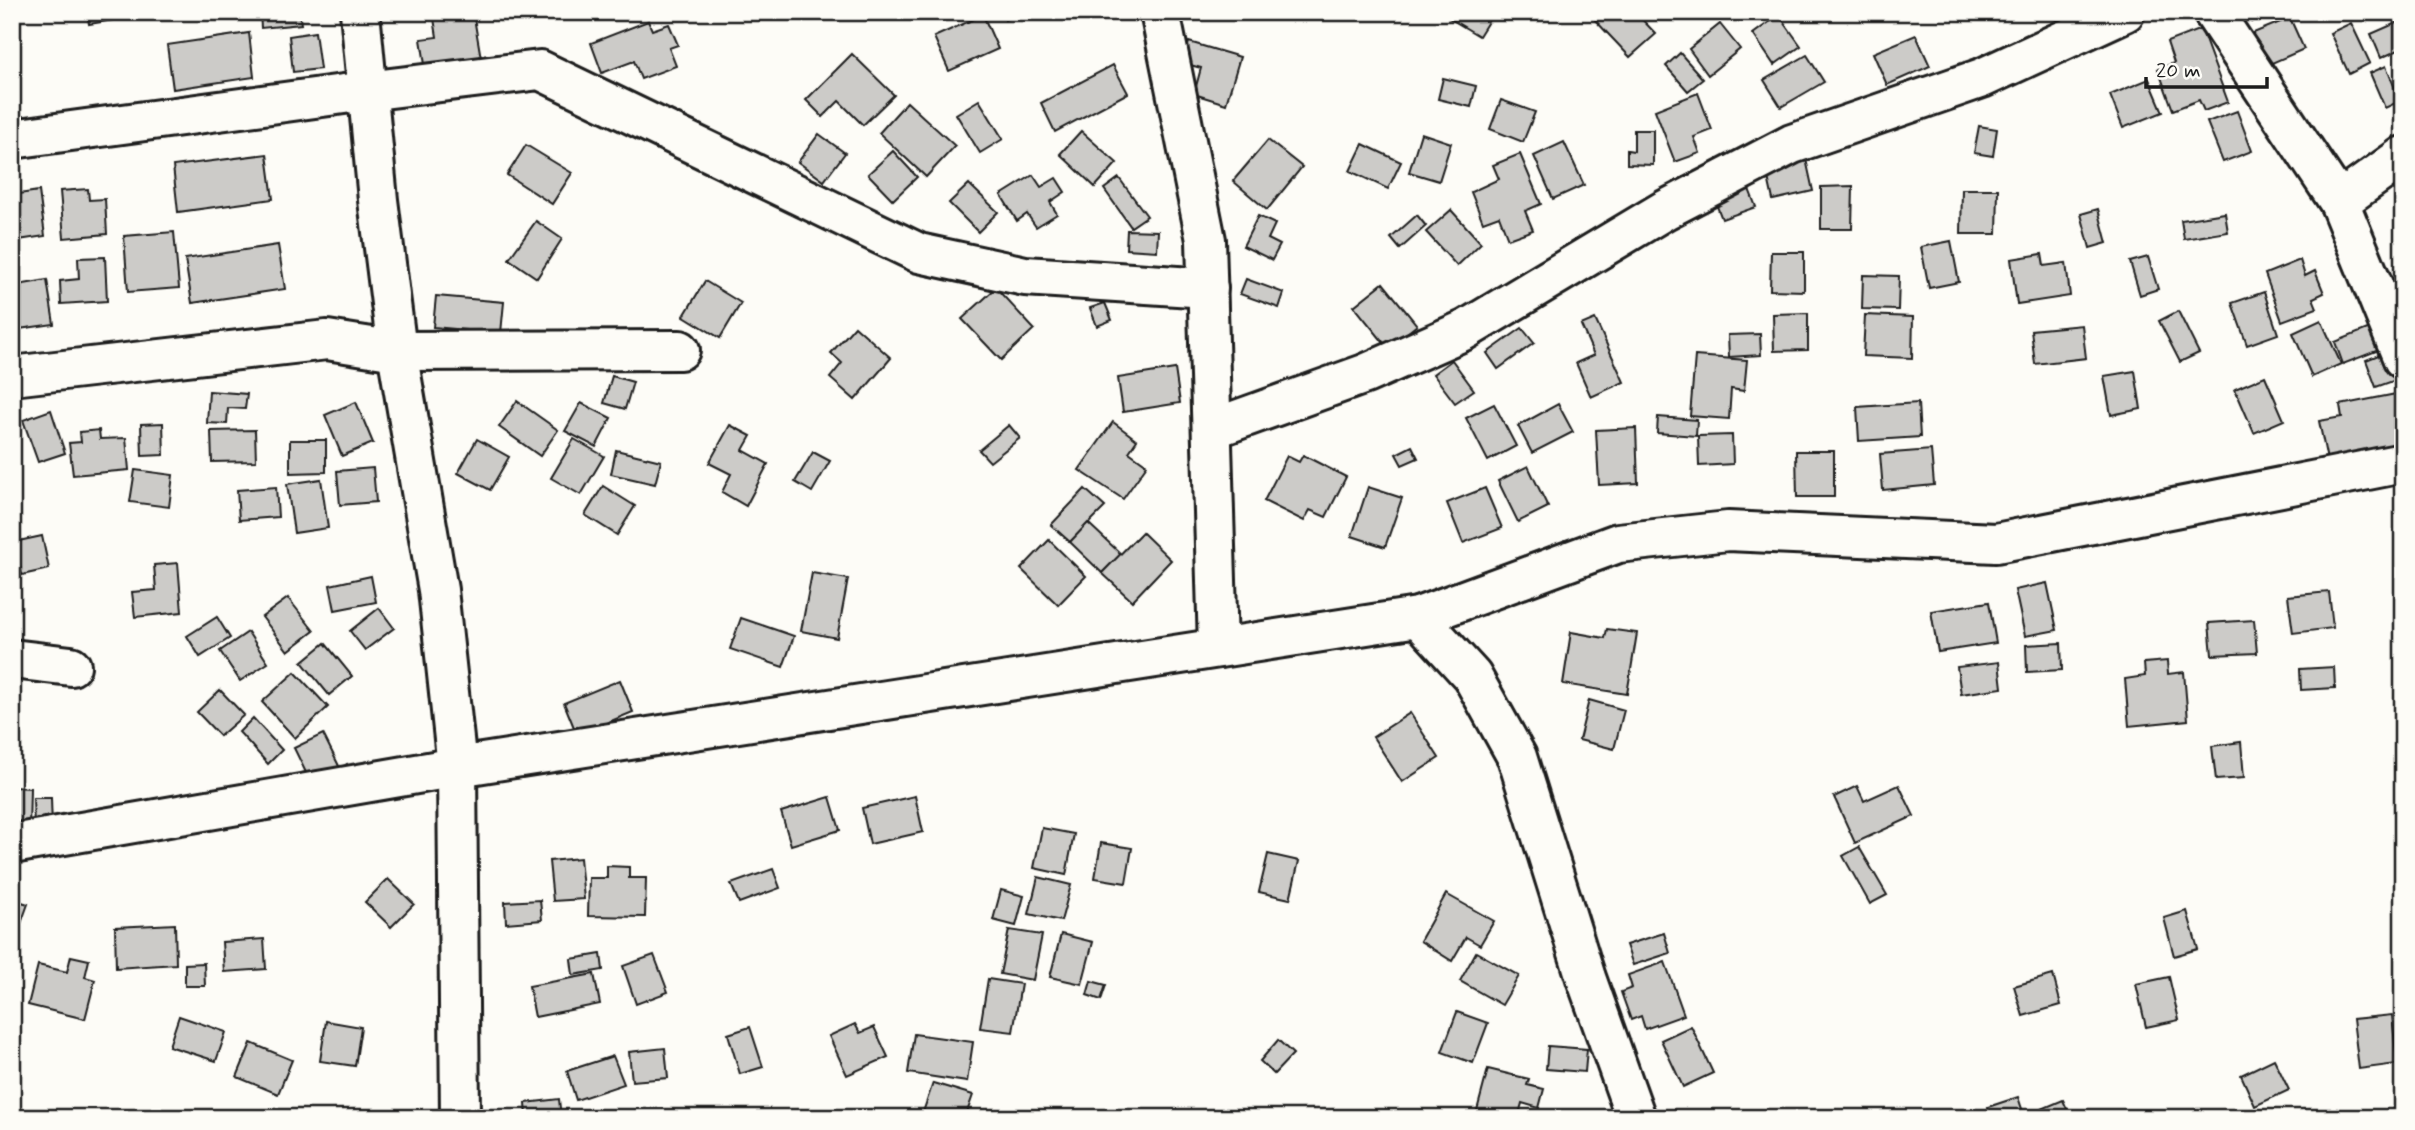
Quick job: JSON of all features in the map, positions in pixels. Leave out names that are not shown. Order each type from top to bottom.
[{"type":"street","points":[[360,12],[366,91],[397,351],[438,590],[457,767],[460,1118]]},
{"type":"street","points":[[1160,12],[1206,240],[1218,648]]},
{"type":"street","points":[[1212,429],[1365,374],[1465,330],[1665,210],[1792,144],[1982,78],[2125,12]]},
{"type":"street","points":[[2213,12],[2339,202],[2403,359]]},
{"type":"street","points":[[12,139],[540,70],[919,253],[1025,276],[1208,288]]},
{"type":"street","points":[[2339,202],[2403,156]]},
{"type":"street","points":[[12,376],[327,340],[397,351],[680,350]]},
{"type":"street","points":[[12,844],[457,767],[1418,617],[1618,543],[1728,531],[1996,543],[2403,463]]},
{"type":"street","points":[[1418,617],[1472,676],[1517,757],[1586,978],[1636,1118]]},
{"type":"street","points":[[12,659],[71,666]]},
{"type":"building","points":[[87,12],[142,12],[143,15],[89,24]]},
{"type":"building","points":[[260,12],[299,12],[301,24],[261,28]]},
{"type":"building","points":[[433,12],[473,12],[482,64],[426,71],[421,39],[437,37]]},
{"type":"building","points":[[1001,12],[1022,12],[1005,20]]},
{"type":"building","points":[[1439,12],[1494,12],[1479,36]]},
{"type":"building","points":[[1602,12],[1635,12],[1656,34],[1630,57],[1594,19]]},
{"type":"building","points":[[2247,12],[2273,12],[2252,22]]},
{"type":"building","points":[[983,15],[998,49],[949,71],[934,37]]},
{"type":"building","points":[[1779,15],[1801,46],[1774,65],[1753,34]]},
{"type":"building","points":[[2290,18],[2304,49],[2265,66],[2251,34]]},
{"type":"building","points":[[2403,20],[2403,48],[2381,58],[2371,34]]},
{"type":"building","points":[[648,21],[652,30],[669,24],[678,45],[669,48],[676,66],[641,79],[634,61],[602,73],[591,43]]},
{"type":"building","points":[[2351,23],[2370,63],[2349,74],[2330,33]]},
{"type":"building","points":[[1720,24],[1740,49],[1708,75],[1689,49]]},
{"type":"building","points":[[2201,29],[2228,102],[2204,111],[2199,100],[2173,110],[2158,69],[2174,63],[2167,42]]},
{"type":"building","points":[[315,32],[320,69],[293,72],[289,36]]},
{"type":"building","points":[[249,33],[254,77],[173,89],[167,45]]},
{"type":"building","points":[[1916,35],[1930,66],[1887,85],[1873,53]]},
{"type":"building","points":[[1189,42],[1240,57],[1226,104],[1194,94],[1201,68],[1183,63]]},
{"type":"building","points":[[1680,53],[1703,79],[1688,91],[1666,66]]},
{"type":"building","points":[[852,54],[894,95],[863,125],[839,101],[823,117],[806,100]]},
{"type":"building","points":[[1807,55],[1824,82],[1781,107],[1764,80]]},
{"type":"building","points":[[1113,65],[1128,93],[1055,132],[1041,103]]},
{"type":"building","points":[[2386,66],[2400,101],[2385,108],[2370,73]]},
{"type":"building","points":[[1443,78],[1476,86],[1471,107],[1438,99]]},
{"type":"building","points":[[2149,79],[2163,112],[2123,128],[2110,95]]},
{"type":"building","points":[[1698,93],[1712,130],[1694,137],[1700,153],[1675,162],[1655,110]]},
{"type":"building","points":[[979,100],[1003,139],[980,153],[956,114]]},
{"type":"building","points":[[1501,100],[1535,112],[1523,142],[1490,129]]},
{"type":"building","points":[[907,102],[955,146],[926,177],[879,133]]},
{"type":"building","points":[[2237,111],[2252,151],[2223,162],[2207,122]]},
{"type":"building","points":[[1979,126],[1997,129],[1993,156],[1974,153]]},
{"type":"building","points":[[1634,130],[1653,130],[1653,165],[1627,164],[1627,150],[1634,151]]},
{"type":"building","points":[[1081,131],[1117,163],[1095,187],[1060,154]]},
{"type":"building","points":[[1421,133],[1451,143],[1439,181],[1409,172]]},
{"type":"building","points":[[819,134],[845,153],[824,181],[798,162]]},
{"type":"building","points":[[1268,140],[1302,167],[1267,210],[1233,181]]},
{"type":"building","points":[[1564,142],[1584,185],[1553,199],[1534,156]]},
{"type":"building","points":[[1363,144],[1401,162],[1388,189],[1350,171]]},
{"type":"building","points":[[526,145],[572,173],[552,204],[507,175]]},
{"type":"building","points":[[893,151],[917,177],[893,200],[868,174]]},
{"type":"building","points":[[267,154],[273,199],[178,212],[173,166]]},
{"type":"building","points":[[1520,154],[1541,204],[1525,211],[1533,230],[1508,239],[1499,216],[1483,222],[1471,192],[1499,179],[1493,165]]},
{"type":"building","points":[[1806,159],[1813,191],[1773,200],[1766,168]]},
{"type":"building","points":[[1033,175],[1041,187],[1056,178],[1065,192],[1050,202],[1057,214],[1036,227],[1027,214],[1017,221],[1001,195]]},
{"type":"building","points":[[1119,178],[1147,216],[1131,227],[1104,189]]},
{"type":"building","points":[[969,184],[998,212],[978,232],[949,203]]},
{"type":"building","points":[[1853,186],[1852,229],[1821,229],[1821,187]]},
{"type":"building","points":[[88,189],[89,200],[105,199],[107,234],[64,238],[60,191]]},
{"type":"building","points":[[1749,189],[1756,207],[1722,219],[1715,201]]},
{"type":"building","points":[[1962,189],[1998,189],[1997,234],[1961,234]]},
{"type":"building","points":[[39,191],[45,236],[12,241],[12,195]]},
{"type":"building","points":[[2098,209],[2107,243],[2090,248],[2081,214]]},
{"type":"building","points":[[1451,210],[1481,243],[1457,266],[1426,232]]},
{"type":"building","points":[[2225,213],[2228,232],[2184,239],[2181,220]]},
{"type":"building","points":[[1417,215],[1426,226],[1400,249],[1391,238]]},
{"type":"building","points":[[1258,216],[1275,224],[1268,239],[1280,245],[1272,260],[1243,246]]},
{"type":"building","points":[[536,221],[562,239],[537,278],[509,259]]},
{"type":"building","points":[[1127,230],[1158,231],[1157,251],[1126,249]]},
{"type":"building","points":[[174,232],[179,288],[128,292],[124,236]]},
{"type":"building","points":[[1951,241],[1959,282],[1929,288],[1921,247]]},
{"type":"building","points":[[278,245],[285,289],[192,303],[185,259]]},
{"type":"building","points":[[1771,252],[1804,252],[1804,291],[1770,290]]},
{"type":"building","points":[[2042,254],[2044,266],[2066,263],[2070,296],[2017,304],[2011,259]]},
{"type":"building","points":[[105,257],[107,301],[61,304],[60,281],[79,279],[78,258]]},
{"type":"building","points":[[2148,257],[2158,289],[2140,295],[2130,262]]},
{"type":"building","points":[[2300,260],[2305,276],[2315,271],[2324,293],[2313,298],[2317,308],[2282,321],[2265,274]]},
{"type":"building","points":[[1863,275],[1899,276],[1898,310],[1862,309]]},
{"type":"building","points":[[1246,279],[1284,293],[1279,308],[1240,294]]},
{"type":"building","points":[[47,280],[54,324],[12,330],[12,286]]},
{"type":"building","points":[[705,281],[741,303],[720,338],[684,316]]},
{"type":"building","points":[[1383,283],[1417,325],[1388,348],[1354,306]]},
{"type":"building","points":[[996,288],[1034,329],[1001,360],[962,319]]},
{"type":"building","points":[[2264,292],[2278,334],[2247,345],[2232,303]]},
{"type":"building","points":[[436,296],[504,302],[501,333],[433,327]]},
{"type":"building","points":[[1105,303],[1112,320],[1097,326],[1090,308]]},
{"type":"building","points":[[2178,311],[2199,353],[2180,362],[2159,321]]},
{"type":"building","points":[[1808,313],[1808,350],[1774,351],[1773,314]]},
{"type":"building","points":[[1865,315],[1913,317],[1912,358],[1863,356]]},
{"type":"building","points":[[1595,319],[1624,382],[1591,397],[1576,363],[1594,355],[1581,325]]},
{"type":"building","points":[[2321,320],[2341,364],[2312,377],[2293,333]]},
{"type":"building","points":[[2082,325],[2086,358],[2035,364],[2031,330]]},
{"type":"building","points":[[855,326],[891,358],[855,400],[830,378],[842,363],[831,353]]},
{"type":"building","points":[[1522,328],[1534,343],[1498,369],[1487,353]]},
{"type":"building","points":[[2370,328],[2379,350],[2343,364],[2335,342]]},
{"type":"building","points":[[1760,334],[1761,355],[1729,357],[1728,335]]},
{"type":"building","points":[[2386,352],[2396,380],[2376,387],[2366,360]]},
{"type":"building","points":[[1695,356],[1747,360],[1744,391],[1731,389],[1729,419],[1690,416]]},
{"type":"building","points":[[1452,360],[1474,390],[1455,403],[1433,374]]},
{"type":"building","points":[[1175,369],[1180,403],[1123,412],[1118,378]]},
{"type":"building","points":[[2135,371],[2141,409],[2111,415],[2104,376]]},
{"type":"building","points":[[612,376],[633,382],[625,409],[604,403]]},
{"type":"building","points":[[2265,376],[2284,420],[2254,433],[2235,389]]},
{"type":"building","points":[[209,391],[247,394],[245,409],[228,408],[227,424],[207,423]]},
{"type":"building","points":[[2401,393],[2403,450],[2328,465],[2319,421],[2342,417],[2340,405]]},
{"type":"building","points":[[517,401],[558,430],[540,456],[499,427]]},
{"type":"building","points":[[356,402],[373,443],[342,456],[325,415]]},
{"type":"building","points":[[581,403],[611,418],[596,447],[565,431]]},
{"type":"building","points":[[1918,403],[1920,437],[1859,441],[1857,407]]},
{"type":"building","points":[[1494,404],[1516,446],[1488,461],[1466,418]]},
{"type":"building","points":[[1558,404],[1573,432],[1532,453],[1518,426]]},
{"type":"building","points":[[51,410],[65,453],[38,462],[23,420]]},
{"type":"building","points":[[1658,417],[1697,420],[1696,436],[1657,433]]},
{"type":"building","points":[[1113,422],[1137,440],[1129,452],[1147,465],[1123,499],[1079,470]]},
{"type":"building","points":[[163,423],[164,455],[142,456],[141,424]]},
{"type":"building","points":[[730,425],[751,436],[743,450],[768,464],[746,506],[722,492],[731,474],[709,463]]},
{"type":"building","points":[[1009,425],[1020,438],[990,462],[979,450]]},
{"type":"building","points":[[1636,428],[1638,483],[1599,485],[1596,430]]},
{"type":"building","points":[[99,430],[100,439],[126,438],[129,470],[73,475],[69,443],[81,442],[80,432]]},
{"type":"building","points":[[255,430],[256,461],[212,462],[211,431]]},
{"type":"building","points":[[1732,435],[1733,464],[1699,466],[1698,436]]},
{"type":"building","points":[[477,439],[509,457],[490,490],[458,473]]},
{"type":"building","points":[[574,439],[604,456],[581,495],[551,478]]},
{"type":"building","points":[[290,440],[326,440],[326,472],[290,473]]},
{"type":"building","points":[[1412,446],[1418,458],[1402,465],[1396,454]]},
{"type":"building","points":[[616,450],[661,461],[655,484],[611,474]]},
{"type":"building","points":[[1931,450],[1934,485],[1883,490],[1880,454]]},
{"type":"building","points":[[1796,451],[1834,451],[1834,497],[1797,497]]},
{"type":"building","points":[[813,452],[830,461],[812,492],[795,482]]},
{"type":"building","points":[[1303,455],[1346,477],[1326,517],[1310,510],[1304,521],[1264,501],[1287,456],[1299,462]]},
{"type":"building","points":[[1528,466],[1548,507],[1518,522],[1498,481]]},
{"type":"building","points":[[373,468],[376,502],[340,505],[337,471]]},
{"type":"building","points":[[135,470],[173,475],[169,507],[130,502]]},
{"type":"building","points":[[321,479],[328,528],[294,533],[287,484]]},
{"type":"building","points":[[603,486],[635,506],[617,535],[585,515]]},
{"type":"building","points":[[276,487],[278,517],[239,520],[237,490]]},
{"type":"building","points":[[1368,487],[1402,498],[1385,547],[1352,536]]},
{"type":"building","points":[[1485,488],[1502,528],[1463,543],[1447,503]]},
{"type":"building","points":[[1085,489],[1105,507],[1070,542],[1051,525]]},
{"type":"building","points":[[1088,523],[1121,554],[1102,573],[1070,542]]},
{"type":"building","points":[[1142,532],[1171,560],[1132,601],[1102,573]]},
{"type":"building","points":[[42,536],[49,569],[22,575],[14,542]]},
{"type":"building","points":[[1049,540],[1086,576],[1058,605],[1021,569]]},
{"type":"building","points":[[178,563],[182,612],[135,617],[132,592],[156,590],[154,565]]},
{"type":"building","points":[[812,573],[848,579],[837,638],[801,631]]},
{"type":"building","points":[[371,576],[376,602],[335,610],[330,585]]},
{"type":"building","points":[[2047,583],[2057,630],[2025,636],[2015,590]]},
{"type":"building","points":[[2329,592],[2333,628],[2293,633],[2288,596]]},
{"type":"building","points":[[288,598],[314,631],[288,651],[262,617]]},
{"type":"building","points":[[1989,602],[1996,643],[1938,652],[1931,611]]},
{"type":"building","points":[[379,608],[394,628],[365,650],[350,631]]},
{"type":"building","points":[[217,617],[230,638],[200,657],[187,636]]},
{"type":"building","points":[[741,618],[794,636],[783,667],[730,649]]},
{"type":"building","points":[[2254,620],[2257,653],[2212,655],[2209,623]]},
{"type":"building","points":[[1607,629],[1637,633],[1627,694],[1563,684],[1571,632],[1605,638]]},
{"type":"building","points":[[248,632],[268,663],[240,681],[220,651]]},
{"type":"building","points":[[325,643],[352,676],[329,695],[302,662]]},
{"type":"building","points":[[2061,643],[2062,670],[2027,672],[2026,645]]},
{"type":"building","points":[[2167,661],[2168,674],[2184,672],[2188,720],[2129,726],[2125,679],[2145,676],[2144,663]]},
{"type":"building","points":[[1999,662],[2002,688],[1961,694],[1957,667]]},
{"type":"building","points":[[2334,667],[2335,688],[2301,690],[2300,669]]},
{"type":"building","points":[[295,672],[328,707],[295,738],[262,702]]},
{"type":"building","points":[[620,680],[633,712],[577,735],[564,703]]},
{"type":"building","points":[[220,690],[244,715],[220,736],[197,712]]},
{"type":"building","points":[[1589,700],[1624,710],[1614,749],[1579,740]]},
{"type":"building","points":[[1410,713],[1439,758],[1402,782],[1373,737]]},
{"type":"building","points":[[253,718],[282,750],[268,764],[239,732]]},
{"type":"building","points":[[323,734],[340,768],[347,764],[352,775],[312,785],[294,748]]},
{"type":"building","points":[[2241,742],[2244,778],[2216,780],[2212,746]]},
{"type":"building","points":[[1899,785],[1914,816],[1855,843],[1834,797],[1857,786],[1864,801]]},
{"type":"building","points":[[12,787],[30,788],[29,830],[12,830]]},
{"type":"building","points":[[915,796],[923,832],[870,844],[862,808]]},
{"type":"building","points":[[830,797],[840,830],[791,845],[781,812]]},
{"type":"building","points":[[33,798],[51,798],[52,828],[34,828]]},
{"type":"building","points":[[1042,828],[1074,834],[1066,875],[1034,868]]},
{"type":"building","points":[[1101,843],[1132,848],[1126,883],[1095,878]]},
{"type":"building","points":[[1859,847],[1887,895],[1870,904],[1843,856]]},
{"type":"building","points":[[1268,854],[1299,861],[1290,899],[1259,892]]},
{"type":"building","points":[[580,858],[584,899],[553,901],[549,861]]},
{"type":"building","points":[[607,866],[629,867],[629,878],[646,878],[645,917],[588,916],[589,878],[607,878]]},
{"type":"building","points":[[773,869],[780,888],[739,903],[731,884]]},
{"type":"building","points":[[1038,877],[1071,885],[1061,921],[1029,914]]},
{"type":"building","points":[[388,879],[414,904],[391,927],[365,902]]},
{"type":"building","points":[[1001,890],[1024,896],[1016,926],[993,920]]},
{"type":"building","points":[[1446,894],[1494,921],[1480,945],[1466,937],[1452,961],[1420,941]]},
{"type":"building","points":[[12,899],[28,904],[15,940],[12,939]]},
{"type":"building","points":[[540,900],[542,920],[506,923],[505,902]]},
{"type":"building","points":[[2187,911],[2198,949],[2174,956],[2164,918]]},
{"type":"building","points":[[175,924],[176,964],[116,968],[115,927]]},
{"type":"building","points":[[1009,930],[1042,935],[1033,980],[1000,974]]},
{"type":"building","points":[[1664,933],[1670,953],[1633,965],[1626,945]]},
{"type":"building","points":[[1061,934],[1093,942],[1082,984],[1050,977]]},
{"type":"building","points":[[264,939],[266,969],[224,972],[222,942]]},
{"type":"building","points":[[1476,952],[1519,976],[1502,1005],[1460,981]]},
{"type":"building","points":[[601,954],[603,970],[573,975],[571,959]]},
{"type":"building","points":[[654,955],[668,992],[636,1004],[623,966]]},
{"type":"building","points":[[71,956],[89,960],[85,977],[95,980],[85,1019],[28,1005],[38,965],[67,972]]},
{"type":"building","points":[[1665,962],[1684,1015],[1645,1029],[1641,1016],[1631,1020],[1621,992],[1632,988],[1628,975]]},
{"type":"building","points":[[204,963],[205,986],[185,986],[185,964]]},
{"type":"building","points":[[594,974],[600,1004],[535,1017],[529,986]]},
{"type":"building","points":[[2053,975],[2061,1005],[2023,1016],[2014,986]]},
{"type":"building","points":[[2169,977],[2179,1020],[2146,1027],[2136,984]]},
{"type":"building","points":[[988,979],[1021,984],[1013,1032],[980,1028]]},
{"type":"building","points":[[1091,981],[1106,985],[1101,1000],[1087,995]]},
{"type":"building","points":[[1457,1012],[1488,1023],[1473,1063],[1442,1052]]},
{"type":"building","points":[[2392,1015],[2397,1064],[2359,1069],[2353,1019]]},
{"type":"building","points":[[179,1016],[226,1032],[216,1061],[169,1046]]},
{"type":"building","points":[[326,1021],[361,1027],[355,1066],[320,1061]]},
{"type":"building","points":[[855,1024],[860,1033],[874,1027],[888,1057],[847,1075],[829,1036]]},
{"type":"building","points":[[1691,1026],[1713,1073],[1683,1087],[1661,1040]]},
{"type":"building","points":[[750,1027],[763,1067],[740,1074],[728,1034]]},
{"type":"building","points":[[914,1034],[973,1042],[967,1082],[908,1073]]},
{"type":"building","points":[[1278,1040],[1293,1054],[1274,1074],[1260,1061]]},
{"type":"building","points":[[251,1043],[292,1060],[278,1094],[237,1077]]},
{"type":"building","points":[[1548,1046],[1587,1049],[1585,1072],[1546,1069]]},
{"type":"building","points":[[665,1048],[668,1078],[632,1081],[629,1052]]},
{"type":"building","points":[[613,1056],[624,1084],[576,1100],[567,1071]]},
{"type":"building","points":[[2274,1059],[2289,1090],[2255,1106],[2241,1075]]},
{"type":"building","points":[[1488,1069],[1529,1079],[1527,1085],[1544,1089],[1539,1108],[1522,1103],[1518,1118],[1475,1118]]},
{"type":"building","points":[[933,1083],[973,1095],[965,1118],[921,1118]]},
{"type":"building","points":[[2018,1097],[2025,1118],[1991,1118],[1988,1107]]},
{"type":"building","points":[[559,1099],[561,1118],[527,1118],[526,1103]]},
{"type":"building","points":[[2063,1100],[2071,1118],[2040,1118],[2037,1111]]}]
